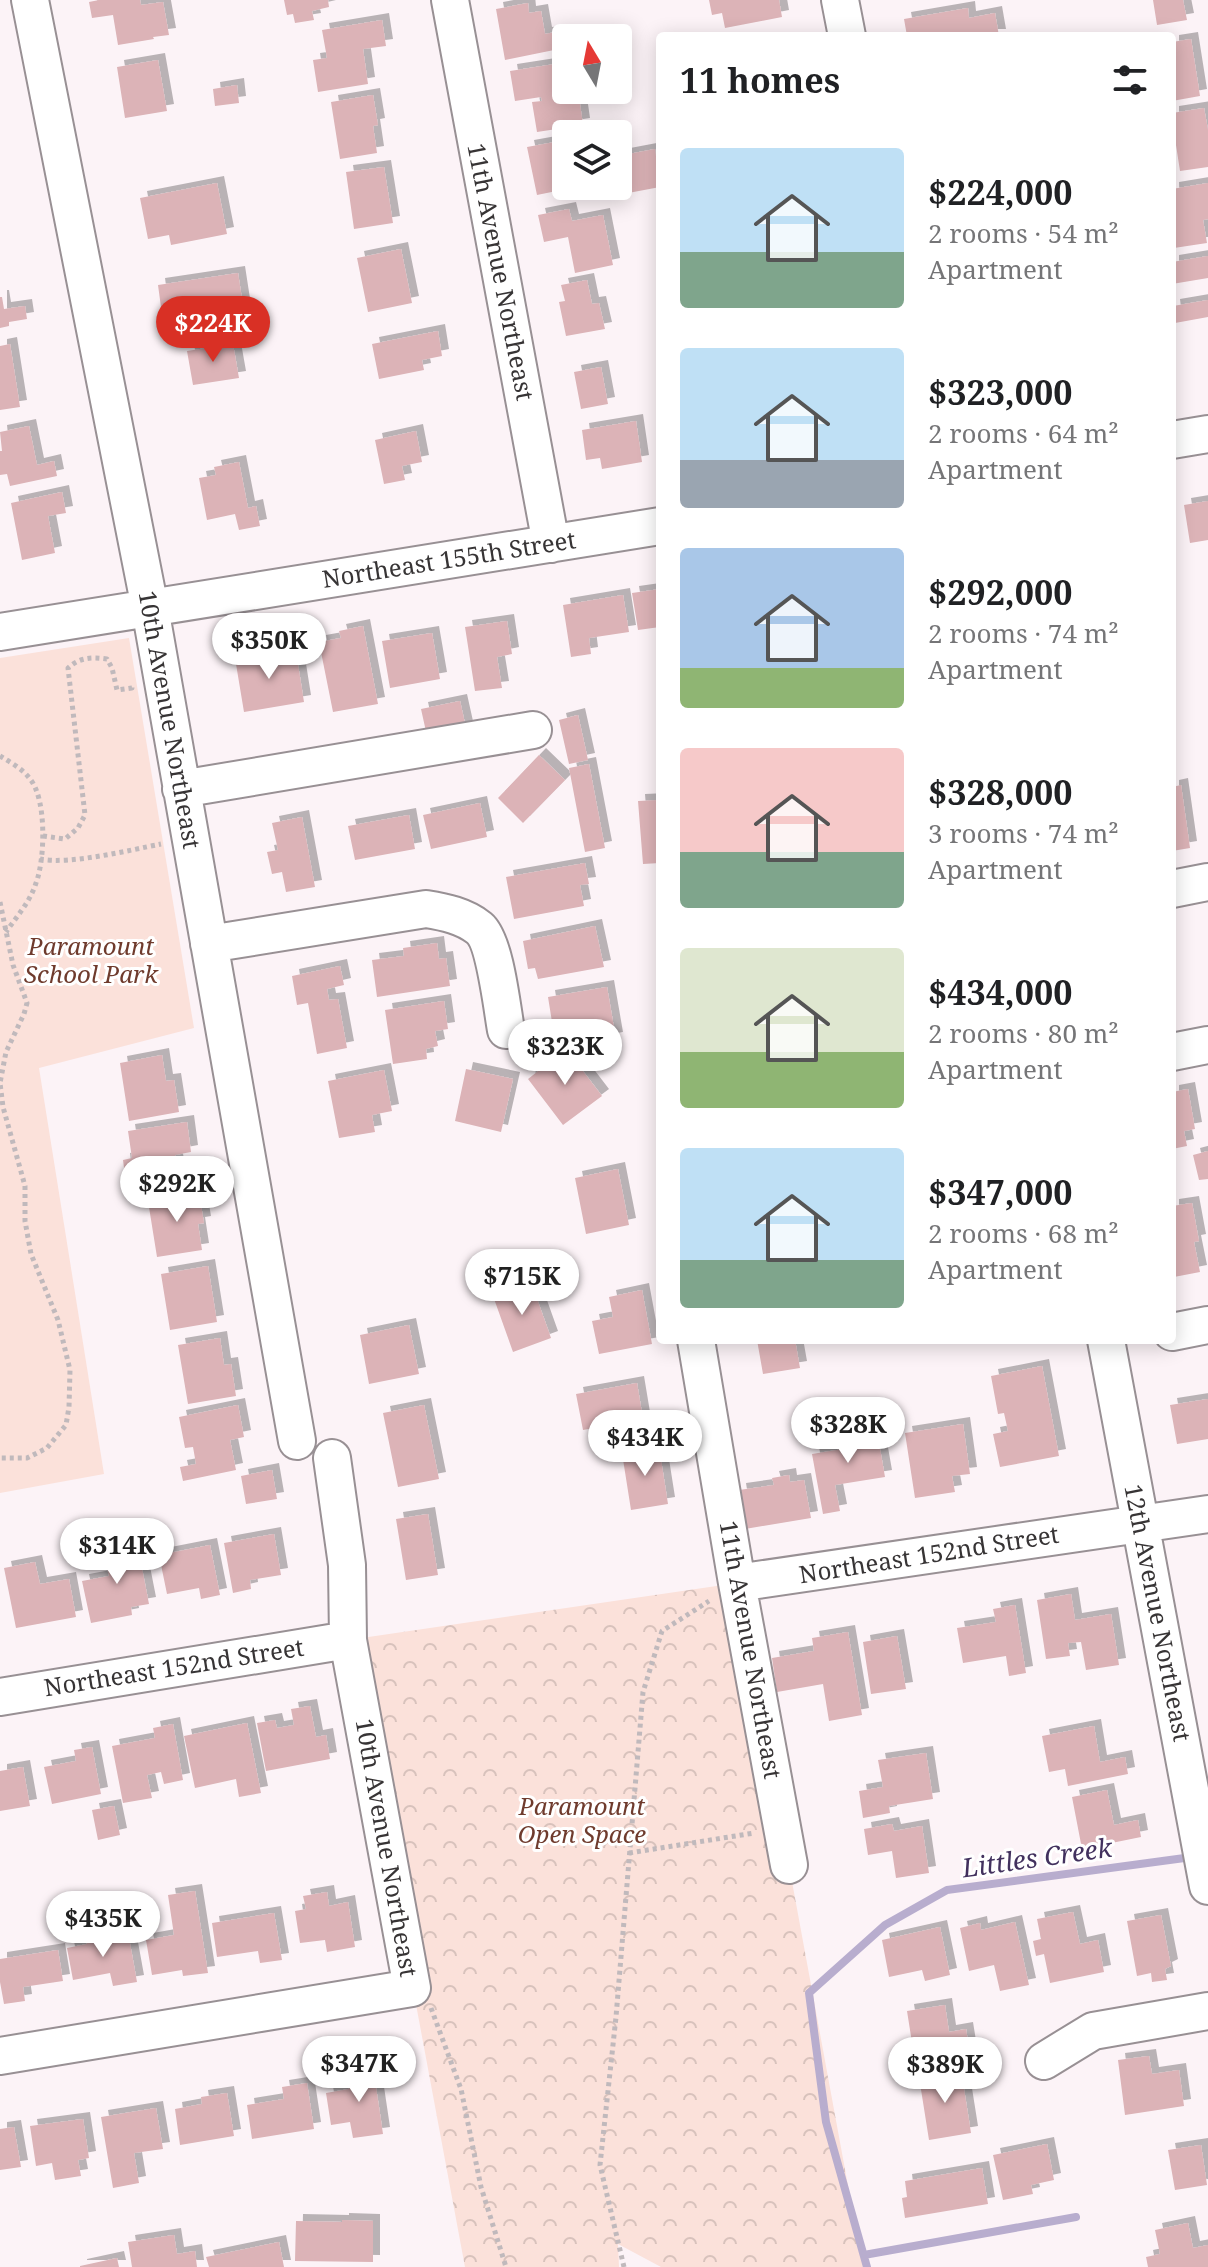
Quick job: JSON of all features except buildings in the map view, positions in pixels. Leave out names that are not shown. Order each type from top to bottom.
[{"type":"street","name":"10th Avenue Northeast","points":[[30,0],[150,608],[297,1441]]},
{"type":"street","name":"11th Avenue Northeast","points":[[450,0],[551,544]]},
{"type":"street","points":[[840,0],[846,32]]},
{"type":"street","points":[[1176,439],[1208,434]]},
{"type":"street","name":"Northeast 155th Street","points":[[0,632],[656,527]]},
{"type":"street","points":[[181,789],[533,730]]},
{"type":"street","points":[[1176,888],[1208,882]]},
{"type":"street","points":[[209,944],[426,909],[457,915],[482,930],[494,958],[506,1030]]},
{"type":"street","points":[[1176,1051],[1208,1045]]},
{"type":"street","points":[[1176,1331],[1208,1325]]},
{"type":"street","name":"11th Avenue Northeast","points":[[697,1344],[789,1865]]},
{"type":"street","name":"12th Avenue Northeast","points":[[1116,1344],[1140,1523],[1197,1761],[1208,1886]]},
{"type":"street","name":"10th Avenue Northeast","points":[[332,1458],[347,1565],[348,1640],[412,1988]]},
{"type":"street","name":"Northeast 152nd Street","points":[[737,1583],[1208,1514]]},
{"type":"street","name":"Northeast 152nd Street","points":[[0,1697],[348,1640]]},
{"type":"street","points":[[0,2056],[412,1988]]},
{"type":"street","points":[[1044,2061],[1093,2031],[1208,2011]]},
{"type":"path","points":[[43,836],[65,839],[78,828],[85,815],[68,668],[77,660],[94,657],[107,659],[117,690],[132,688],[131,676]]},
{"type":"path","points":[[0,756],[31,779],[38,794],[43,836],[37,881],[26,905],[6,932]]},
{"type":"path","points":[[40,859],[53,862],[190,838]]},
{"type":"path","points":[[0,902],[13,965],[27,1003],[6,1052],[0,1083],[3,1107],[25,1186],[25,1221],[31,1254],[58,1320],[70,1370],[66,1425],[47,1448],[27,1458],[0,1458]]},
{"type":"path","points":[[624,2267],[600,2165],[643,1692],[662,1631],[737,1583]]},
{"type":"path","points":[[629,1853],[782,1828]]},
{"type":"path","name":"10th Avenue Northeast","points":[[412,1988],[429,2001],[461,2089],[481,2187],[506,2267]]},
{"type":"green space","name":"Paramount School Park","points":[[129,638],[194,1028],[39,1068],[104,1474],[0,1493],[0,658]]},
{"type":"green space","name":"Paramount Open Space","points":[[737,1583],[863,2267],[661,2267],[618,2244],[619,2267],[465,2267],[348,1640]]},
{"type":"waterway","name":"Littles Creek","points":[[867,2267],[826,2122],[809,1993],[885,1925],[947,1890],[1192,1857]]},
{"type":"waterway","points":[[864,2255],[1076,2217]]}]
